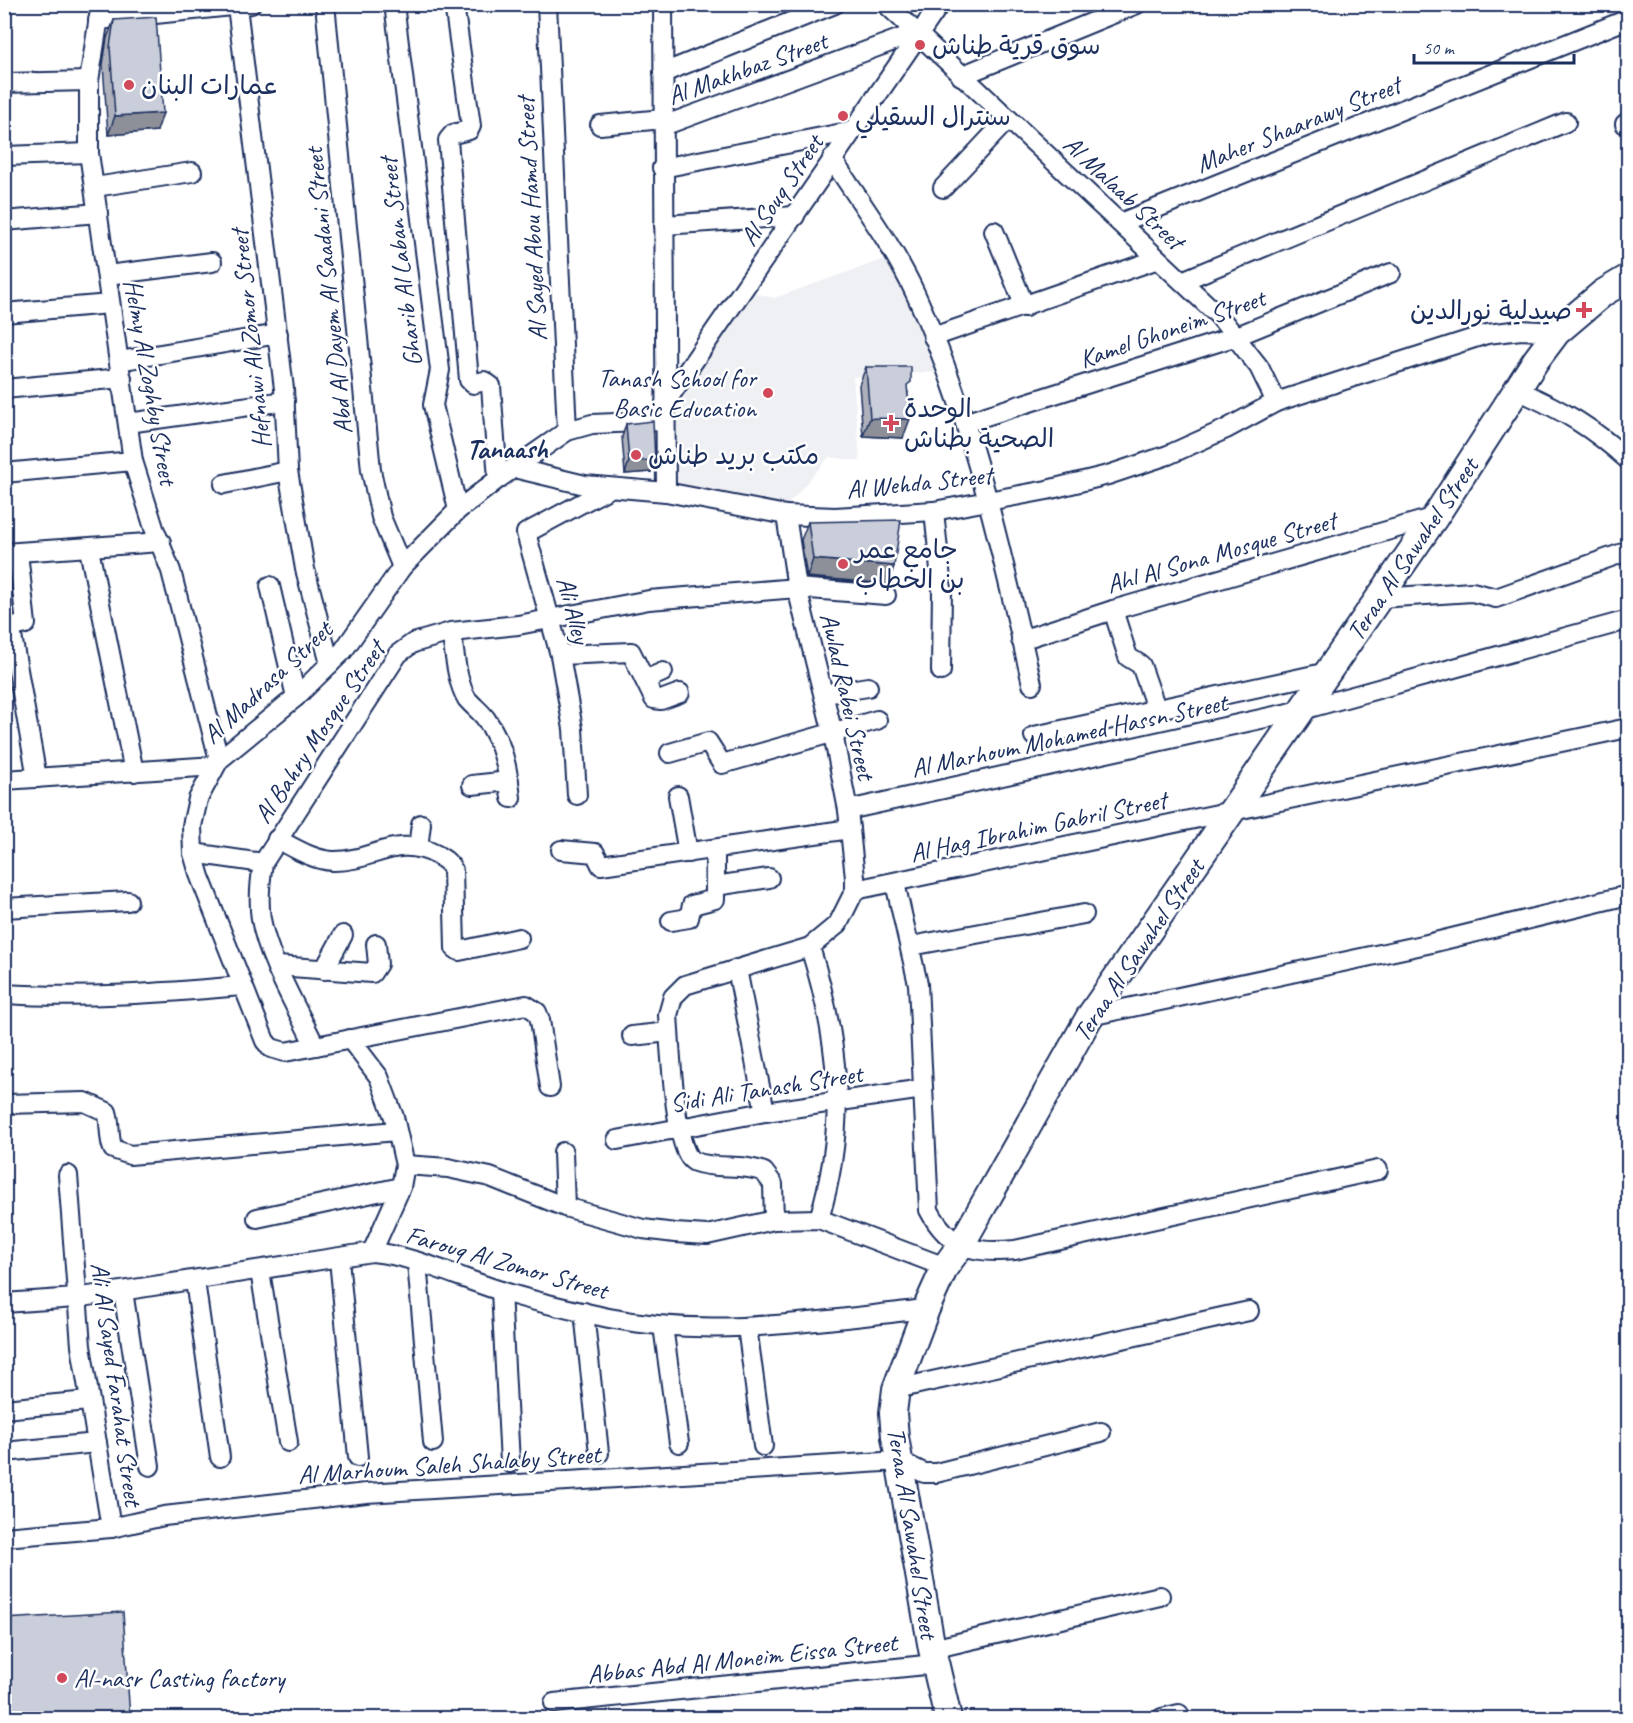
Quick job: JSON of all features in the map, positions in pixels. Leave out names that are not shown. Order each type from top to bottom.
[{"type":"main road","name":"Teraa Al Sawahel Street","points":[[948,1719],[934,1657],[894,1421],[896,1389],[926,1308],[945,1267],[961,1245],[1090,1016],[1436,517],[1557,332],[1603,293],[1629,278]]},
{"type":"street","name":"Abd Al Dayem Al Saadani Street","points":[[325,4],[371,470],[381,517],[402,567]]},
{"type":"street","name":"Gharib Al Laban Street","points":[[394,4],[440,370],[433,405],[458,510]]},
{"type":"street","points":[[454,4],[471,126],[469,130],[453,134],[448,140],[469,380],[473,384],[484,381],[491,386],[498,479]]},
{"type":"street","name":"Al Sayed Abou Hamd Street","points":[[547,4],[567,431]]},
{"type":"street","points":[[663,4],[662,168],[666,492]]},
{"type":"street","points":[[663,73],[835,4]]},
{"type":"street","name":"Al Malaab Street","points":[[886,4],[1158,258],[1237,336],[1259,367],[1276,402]]},
{"type":"street","points":[[961,76],[1137,4]]},
{"type":"street","points":[[100,12],[244,5]]},
{"type":"street","name":"Hefnawi Al Zomor Street","points":[[244,5],[285,401],[288,471],[305,569],[330,664]]},
{"type":"street","name":"Al Souq Street","points":[[664,412],[917,34],[941,5]]},
{"type":"street","name":"Helmy Al Zoghby Street","points":[[100,12],[89,81],[89,153],[133,461],[171,571],[217,763]]},
{"type":"street","name":"Maher Shaarawy Street","points":[[1120,223],[1629,19]]},
{"type":"street","name":"Al Makhbaz Street","points":[[600,125],[663,123],[917,34]]},
{"type":"street","points":[[4,83],[89,81]]},
{"type":"street","points":[[942,188],[1008,119]]},
{"type":"street","points":[[1182,281],[1566,122]]},
{"type":"street","points":[[662,168],[853,131]]},
{"type":"street","points":[[4,156],[89,153]]},
{"type":"street","points":[[832,159],[891,249],[916,294],[967,422],[989,501],[1032,684]]},
{"type":"street","points":[[95,187],[192,172]]},
{"type":"street","points":[[4,221],[98,213]]},
{"type":"street","points":[[664,225],[795,216]]},
{"type":"street","points":[[994,231],[1025,307]]},
{"type":"street","points":[[933,337],[1025,307],[1158,258]]},
{"type":"street","points":[[107,275],[212,262]]},
{"type":"street","name":"Kamel Ghoneim Street","points":[[967,422],[1237,336],[1391,273]]},
{"type":"street","points":[[4,313],[110,304]]},
{"type":"street","name":"Al Wehda Street","points":[[514,468],[567,482],[666,492],[786,515],[835,517],[934,511],[1108,475],[1158,458],[1226,429],[1276,402],[1487,334],[1521,330],[1557,332]]},
{"type":"street","points":[[4,389],[120,370],[278,334]]},
{"type":"street","points":[[1519,391],[1569,414],[1597,432],[1629,460]]},
{"type":"street","points":[[128,423],[285,401]]},
{"type":"street","points":[[567,431],[592,424],[664,412]]},
{"type":"street","name":"Al Madrasa Street","points":[[315,1046],[285,1052],[271,1048],[265,1041],[242,986],[193,853],[192,825],[198,800],[217,763],[296,697],[343,651],[402,567],[458,510],[567,431]]},
{"type":"street","points":[[4,473],[133,461]]},
{"type":"street","points":[[224,484],[288,471]]},
{"type":"street","name":"Ali Alley","points":[[577,795],[573,729],[560,655],[526,533],[610,488]]},
{"type":"street","points":[[934,511],[942,590],[941,671]]},
{"type":"street","name":"Awlad Rabei Street","points":[[786,515],[797,588],[824,694],[848,810],[855,890]]},
{"type":"street","name":"Ahl Al Sona Mosque Street","points":[[1021,640],[1113,610],[1436,517]]},
{"type":"street","points":[[37,778],[11,630],[13,627],[26,624],[11,553],[160,543]]},
{"type":"street","points":[[89,549],[134,772]]},
{"type":"street","points":[[1379,598],[1472,592],[1496,598],[1629,551]]},
{"type":"street","points":[[270,586],[296,697]]},
{"type":"street","name":"Al Bahry Mosque Street","points":[[315,1046],[278,966],[261,920],[259,892],[263,863],[398,654],[414,643],[451,632],[550,620],[649,600],[797,588],[886,595]]},
{"type":"street","points":[[1113,610],[1128,657],[1141,665],[1156,708]]},
{"type":"street","name":"Al Marhoum Mohamed Hassn Street","points":[[848,810],[1302,710],[1629,620]]},
{"type":"street","points":[[451,632],[462,686],[467,699],[486,718],[494,733],[506,764],[510,790],[472,785]]},
{"type":"street","points":[[560,655],[631,652],[654,699],[657,701],[680,693]]},
{"type":"street","points":[[645,680],[663,672]]},
{"type":"street","points":[[1034,736],[1328,672]]},
{"type":"street","points":[[824,694],[868,687]]},
{"type":"street","points":[[670,753],[708,742],[722,764],[877,720]]},
{"type":"street","name":"Al Hag Ibrahim Gabril Street","points":[[855,890],[1629,728]]},
{"type":"street","points":[[4,780],[134,772],[217,763]]},
{"type":"street","points":[[678,796],[688,853]]},
{"type":"street","points":[[418,848],[421,824]]},
{"type":"street","points":[[561,850],[595,853],[601,865],[850,829]]},
{"type":"street","points":[[277,839],[309,855],[331,861],[355,859],[390,847],[418,848],[449,862],[453,870],[455,948],[459,951],[519,938]]},
{"type":"street","points":[[671,921],[689,918],[692,905],[714,900],[715,849]]},
{"type":"street","points":[[193,853],[263,863]]},
{"type":"street","points":[[716,886],[770,878]]},
{"type":"street","points":[[895,883],[918,984],[929,1210],[938,1227],[961,1245],[985,1253],[1016,1250],[1378,1170]]},
{"type":"street","points":[[774,1220],[773,1184],[770,1177],[757,1169],[696,1163],[686,1154],[678,1128],[668,1015],[673,997],[685,985],[810,947],[838,924],[855,890]]},
{"type":"street","points":[[1090,1016],[1428,944],[1629,895]]},
{"type":"street","points":[[4,908],[128,901]]},
{"type":"street","points":[[911,946],[1084,914]]},
{"type":"street","points":[[324,970],[343,935]]},
{"type":"street","points":[[278,966],[372,973],[378,964],[376,944]]},
{"type":"street","points":[[810,947],[826,997],[834,1038],[838,1101],[830,1182],[819,1219]]},
{"type":"street","points":[[737,969],[765,1112]]},
{"type":"street","points":[[4,994],[62,997],[141,995],[242,986]]},
{"type":"street","points":[[315,1046],[526,1005],[537,1012],[540,1020],[550,1087]]},
{"type":"street","points":[[633,1036],[669,1032]]},
{"type":"street","points":[[350,1039],[379,1077],[394,1117],[405,1165],[401,1187],[372,1252]]},
{"type":"street","name":"Sidi Ali Tanash Street","points":[[617,1140],[765,1112],[923,1089]]},
{"type":"street","points":[[4,1104],[85,1102],[97,1106],[107,1112],[113,1149],[130,1155],[396,1131]]},
{"type":"street","points":[[562,1152],[565,1207]]},
{"type":"street","points":[[405,1165],[448,1168],[490,1176],[565,1207],[643,1229],[675,1233],[725,1233],[774,1220],[819,1219],[945,1267]]},
{"type":"street","name":"Ali Al Sayed Farahat Street","points":[[68,1175],[76,1298],[88,1401],[111,1528]]},
{"type":"street","points":[[257,1218],[401,1187]]},
{"type":"street","name":"Farouq Al Zomor Street","points":[[4,1303],[76,1298],[339,1259],[372,1252],[417,1263],[501,1291],[584,1312],[663,1326],[747,1327],[926,1308]]},
{"type":"street","points":[[339,1259],[358,1456]]},
{"type":"street","points":[[417,1263],[433,1442]]},
{"type":"street","points":[[260,1271],[288,1442]]},
{"type":"street","points":[[195,1281],[220,1457]]},
{"type":"street","points":[[123,1291],[150,1466]]},
{"type":"street","points":[[501,1291],[510,1463]]},
{"type":"street","points":[[896,1389],[1249,1311]]},
{"type":"street","points":[[584,1312],[599,1453]]},
{"type":"street","points":[[663,1326],[679,1443]]},
{"type":"street","points":[[747,1327],[763,1446]]},
{"type":"street","points":[[4,1409],[88,1401]]},
{"type":"street","points":[[900,1461],[924,1473],[936,1473],[1101,1432]]},
{"type":"street","points":[[4,1452],[97,1443]]},
{"type":"street","name":"Al Marhoum Saleh Shalaby Street","points":[[4,1537],[111,1528],[164,1516],[366,1493],[900,1461]]},
{"type":"street","name":"Abbas Abd Al Moneim Eissa Street","points":[[554,1703],[934,1657],[1160,1596]]},
{"type":"shaded area","name":"Tanash School for Basic Education","points":[[891,257],[940,372],[853,377],[860,461],[829,457],[783,510],[675,484],[670,408],[751,292],[774,298]]},
{"type":"building","name":"عمارات البنان","points":[[156,17],[163,113],[115,116],[110,47],[114,20]]},
{"type":"building","points":[[866,367],[911,367],[911,382],[907,385],[910,419],[870,418]]},
{"type":"building","points":[[653,421],[655,460],[629,461],[626,424]]},
{"type":"building","points":[[901,520],[894,566],[813,559],[808,522]]},
{"type":"building","name":"Al-nasr Casting factory","points":[[123,1612],[130,1719],[4,1719],[4,1619]]},
{"type":"place","name":"سوق قرية طناش","points":[[920,45]]},
{"type":"place","name":"عمارات البنان","points":[[129,85]]},
{"type":"place","name":"سنترال السقيلي","points":[[843,116]]},
{"type":"place","name":"صيدلية نورالدين","points":[[1584,310]]},
{"type":"place","name":"Tanash School for Basic Education","points":[[768,393]]},
{"type":"place","name":"الوحدة الصحية بطناش","points":[[891,423]]},
{"type":"place","name":"مكتب بريد طناش","points":[[636,455]]},
{"type":"place","name":"جامع عمر بن الخطاب","points":[[843,564]]},
{"type":"place","name":"Al-nasr Casting factory","points":[[62,1678]]},
{"type":"district","name":"Tanaash","points":[[507,448]]}]
